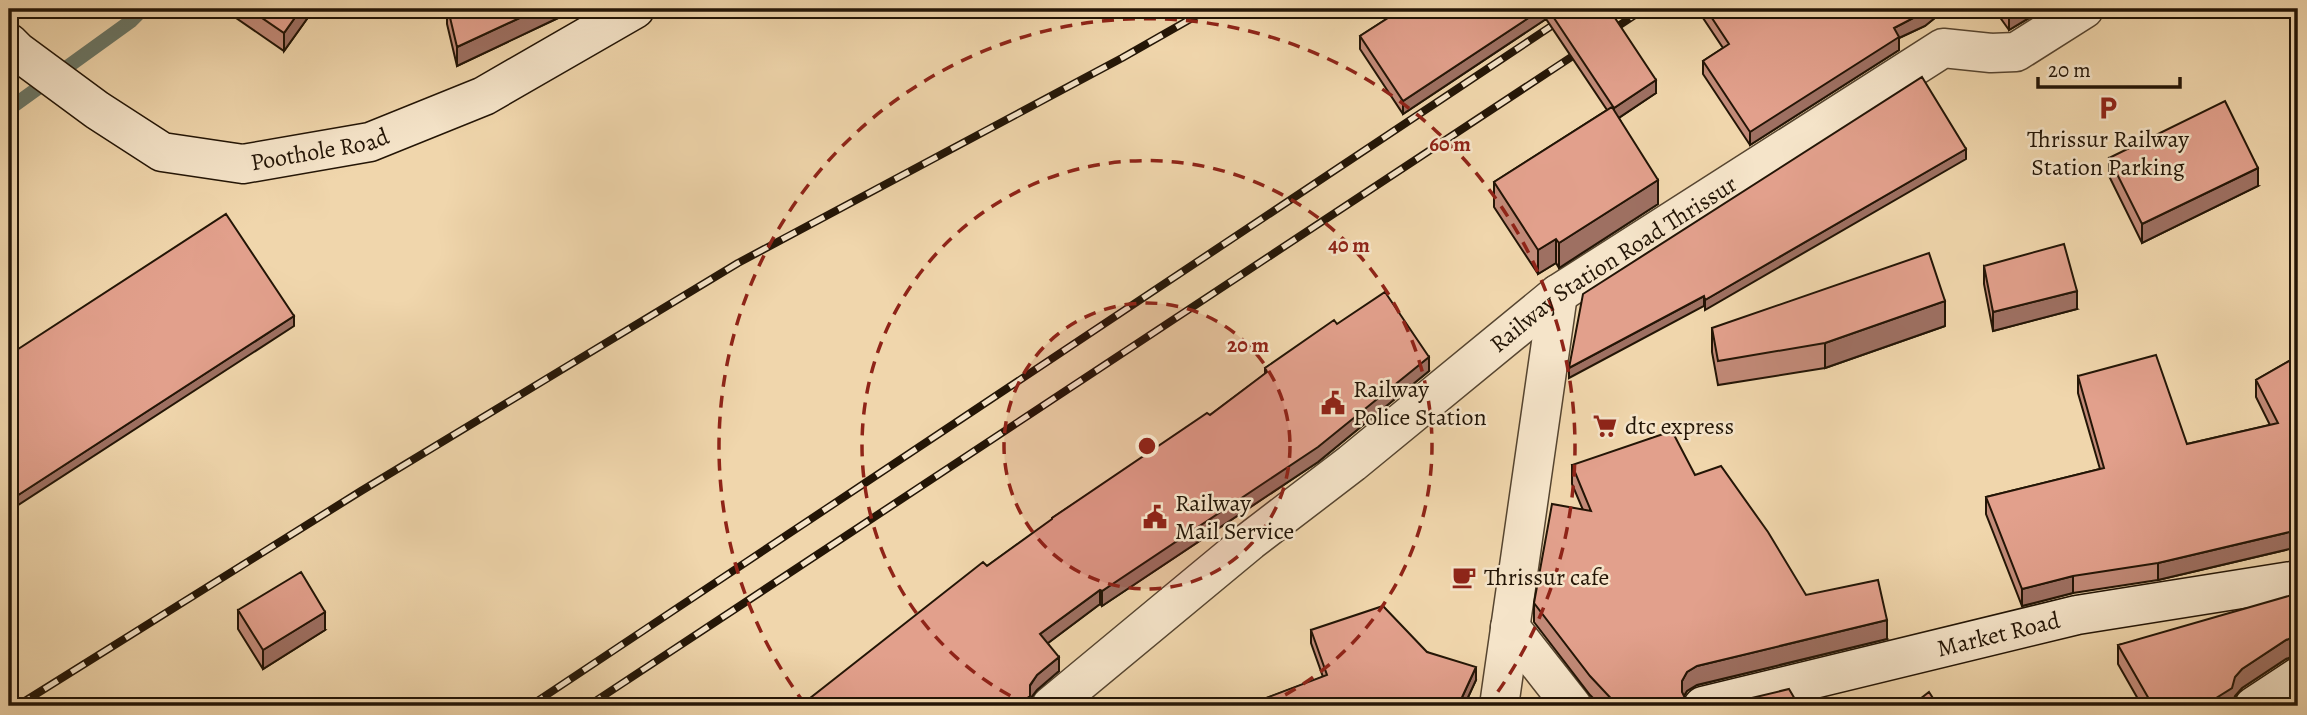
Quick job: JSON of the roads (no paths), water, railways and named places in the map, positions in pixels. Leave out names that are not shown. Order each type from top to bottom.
[{"type":"street","name":"Poothole Road","points":[[21,53],[71,91],[162,152],[243,164],[370,142],[484,96],[635,9]]},
{"type":"street","name":"Railway Station Road Thrissur","points":[[1051,706],[1250,541],[1352,463],[1558,294],[1943,48],[2016,52],[2084,9]]},
{"type":"street","points":[[1499,706],[1558,294]]},
{"type":"street","name":"Market Road","points":[[1703,706],[2077,615],[2298,580]]},
{"type":"street","points":[[1510,627],[1572,706]]},
{"type":"street","points":[[2254,706],[2298,677]]},
{"type":"waterway","points":[[9,109],[131,21],[143,9]]},
{"type":"railway","points":[[17,706],[361,491],[738,263],[1122,58],[1208,9]]},
{"type":"railway","points":[[530,706],[1577,9]]},
{"type":"railway","points":[[588,706],[1644,9]]},
{"type":"place","name":"Thrissur Railway Station Parking","points":[[2108,108]]},
{"type":"place","name":"Railway Police Station","points":[[1333,403]]},
{"type":"place","name":"dtc express","points":[[1605,426]]},
{"type":"place","name":"Railway Mail Service","points":[[1155,517]]},
{"type":"place","name":"Thrissur cafe","points":[[1464,577]]}]
